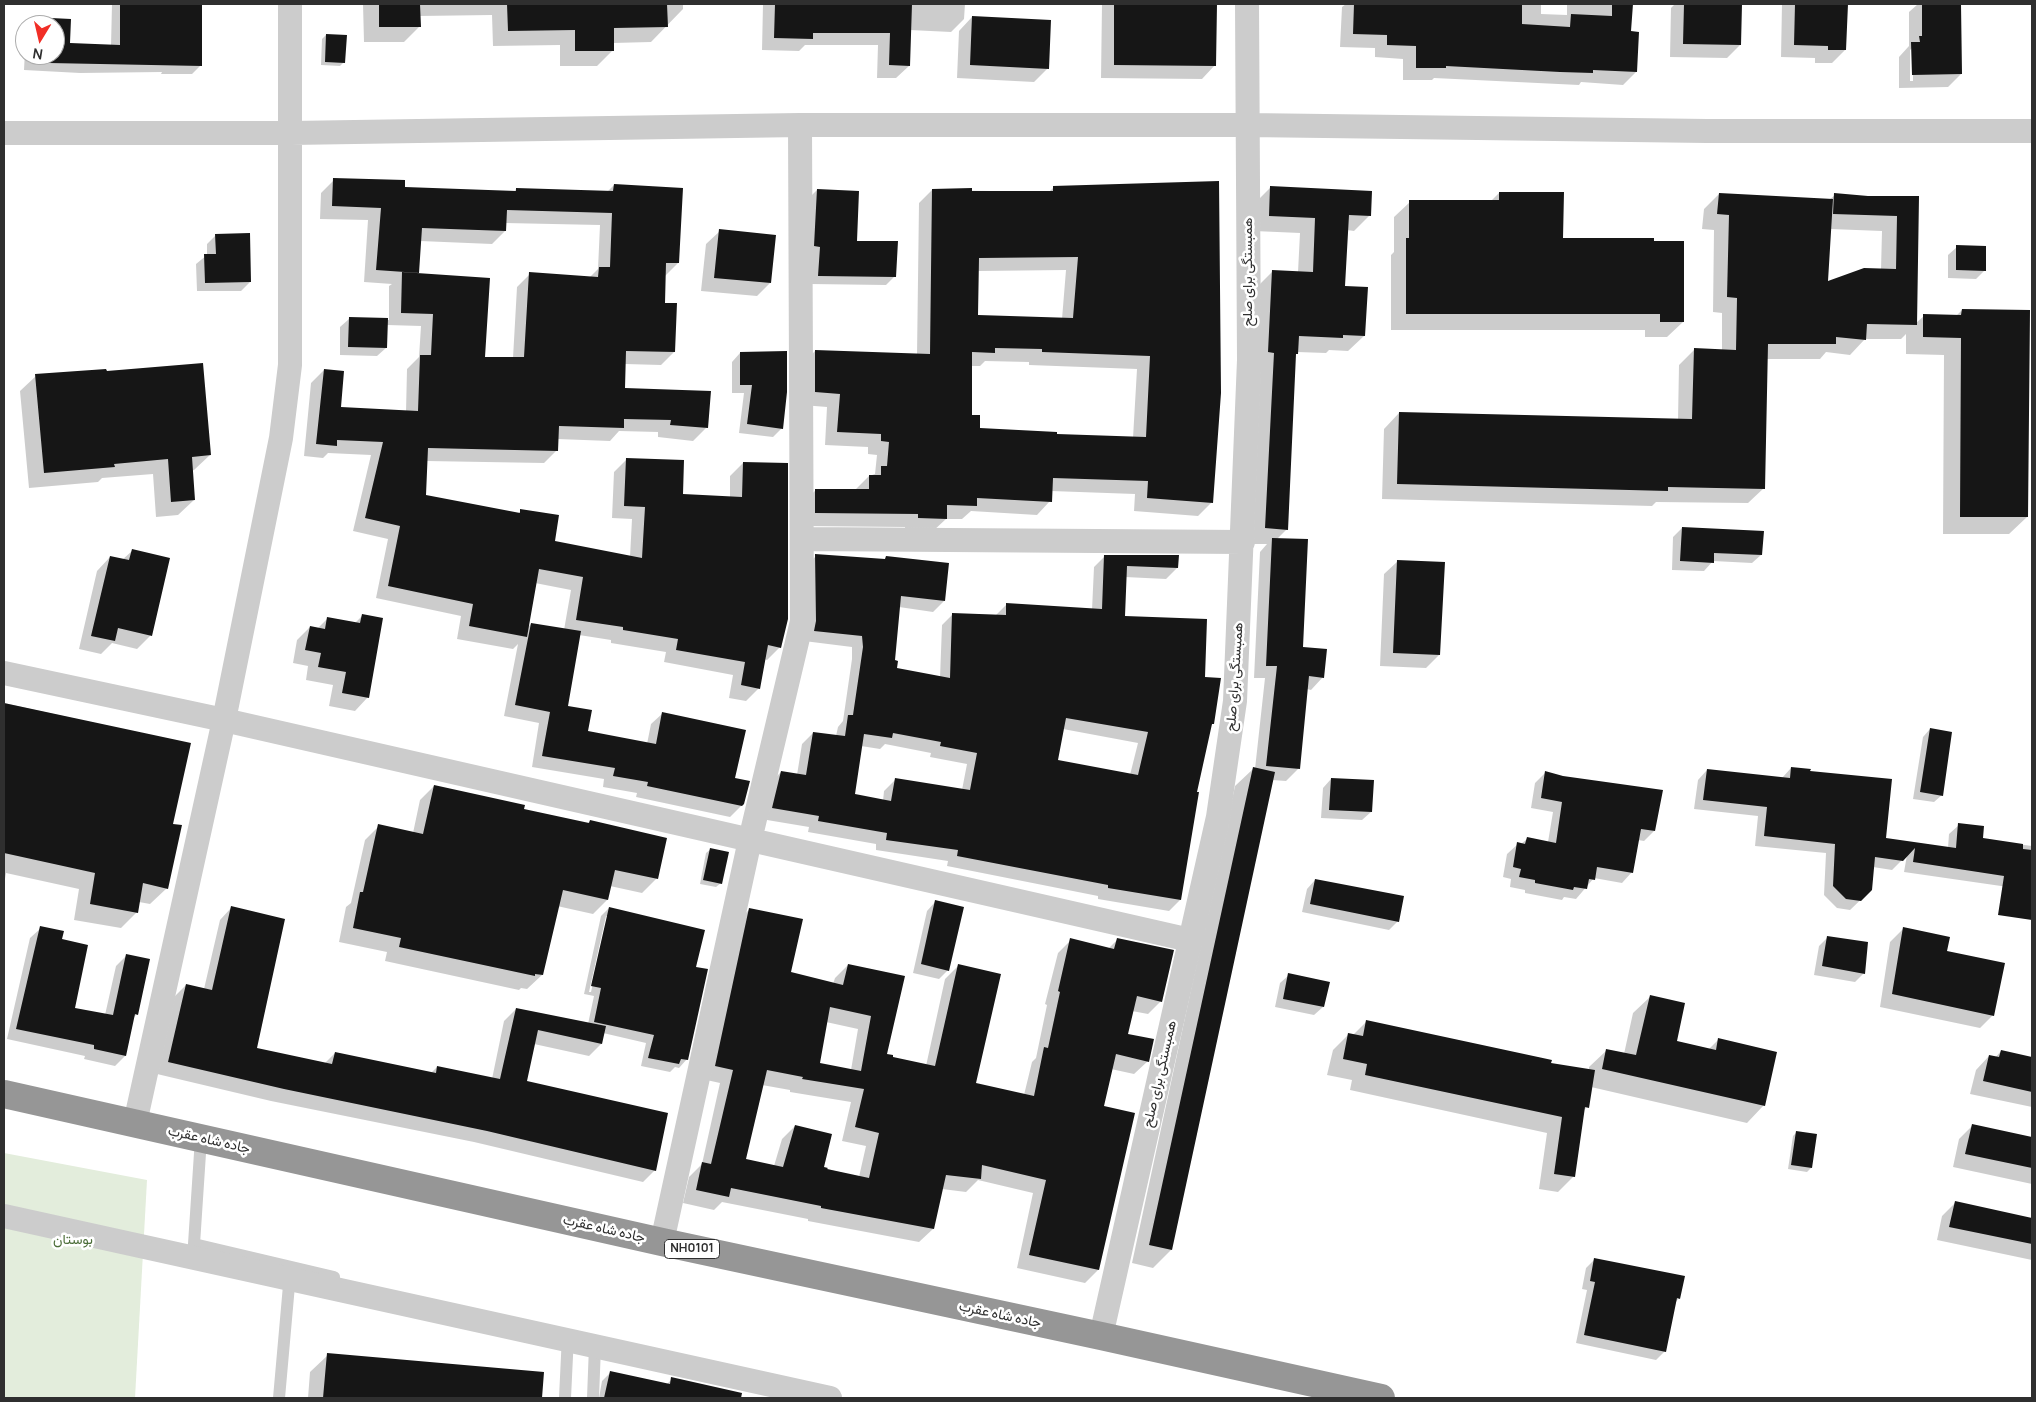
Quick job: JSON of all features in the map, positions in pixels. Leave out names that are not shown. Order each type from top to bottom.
[{"type":"highway","name":"جاده شاه عقرب","points":[[4,1094],[662,1242],[1380,1398]]},
{"type":"street","points":[[135,1123],[224,720],[281,438],[290,365],[290,4]]},
{"type":"street","name":"همبستگی برای صلح","points":[[1101,1336],[1218,817],[1235,701],[1249,360],[1247,4]]},
{"type":"street","points":[[662,1242],[750,840],[802,621],[800,125]]},
{"type":"street","points":[[4,133],[291,133],[800,125],[1248,125],[1707,131],[2032,131]]},
{"type":"street","points":[[802,539],[1243,542]]},
{"type":"street","points":[[4,673],[224,720],[1190,940]]},
{"type":"street","points":[[4,1216],[830,1398]]},
{"type":"lane","points":[[202,1138],[194,1244],[568,1332],[564,1398]]},
{"type":"lane","points":[[279,1398],[291,1267]]},
{"type":"lane","points":[[593,1398],[595,1346]]},
{"type":"green space","name":"بوستان","points":[[4,1153],[147,1180],[135,1398],[4,1398]]},
{"type":"building","points":[[120,4],[202,4],[202,66],[65,63],[65,19],[71,19],[70,43],[120,45]]},
{"type":"building","points":[[379,4],[420,4],[421,27],[379,27]]},
{"type":"building","points":[[507,4],[667,4],[668,27],[614,28],[614,51],[575,51],[575,30],[508,31]]},
{"type":"building","points":[[775,4],[912,4],[910,66],[889,65],[890,33],[813,33],[813,39],[774,38]]},
{"type":"building","points":[[1114,4],[1217,4],[1216,66],[1114,65]]},
{"type":"building","points":[[1354,4],[1522,4],[1522,24],[1570,27],[1571,14],[1612,16],[1612,4],[1633,4],[1631,31],[1639,32],[1637,72],[1593,70],[1593,73],[1560,72],[1446,66],[1446,68],[1416,68],[1416,46],[1387,45],[1387,35],[1353,34]]},
{"type":"building","points":[[1684,4],[1742,4],[1741,45],[1683,44]]},
{"type":"building","points":[[1795,4],[1848,4],[1846,50],[1828,50],[1828,46],[1794,45]]},
{"type":"building","points":[[1922,4],[1961,4],[1962,74],[1912,75],[1911,42],[1920,42],[1919,36],[1922,36]]},
{"type":"building","points":[[972,16],[1051,20],[1049,69],[970,65]]},
{"type":"building","points":[[326,34],[347,35],[345,63],[325,62]]},
{"type":"building","points":[[333,178],[405,180],[405,187],[516,191],[516,188],[613,191],[614,184],[683,188],[679,263],[666,263],[665,303],[677,303],[675,352],[626,351],[625,388],[711,391],[708,428],[670,425],[671,420],[624,419],[624,428],[559,426],[558,451],[428,448],[426,495],[520,513],[520,509],[559,515],[555,541],[642,558],[645,507],[624,506],[626,458],[684,460],[683,494],[742,497],[743,462],[788,463],[788,619],[781,648],[768,645],[760,689],[741,685],[745,662],[676,650],[678,639],[623,630],[623,627],[576,620],[583,577],[539,569],[527,637],[469,626],[473,604],[388,586],[400,526],[365,518],[383,442],[337,440],[337,446],[316,444],[324,369],[344,371],[341,407],[418,411],[420,355],[431,355],[433,314],[401,313],[402,272],[490,278],[485,357],[524,357],[529,272],[598,277],[599,267],[610,267],[612,213],[507,210],[506,231],[422,228],[419,273],[376,270],[381,208],[332,206]]},
{"type":"building","points":[[1219,181],[1221,393],[1213,503],[1147,498],[1148,481],[1053,478],[1052,502],[977,498],[977,506],[947,505],[947,519],[918,518],[918,514],[815,513],[815,489],[869,489],[869,475],[881,475],[881,466],[887,466],[889,442],[881,441],[881,434],[837,432],[840,394],[815,392],[815,350],[930,354],[932,189],[972,188],[972,191],[1053,191],[1053,186]],"holes":[[[1078,257],[1073,318],[978,315],[979,258]],[[995,348],[1042,349],[1042,352],[1150,356],[1146,437],[1057,434],[1057,432],[980,428],[980,415],[972,415],[972,352],[995,353]]]},
{"type":"building","points":[[1270,186],[1372,191],[1371,216],[1349,215],[1345,286],[1368,287],[1365,336],[1343,335],[1343,338],[1299,336],[1298,354],[1296,354],[1288,530],[1265,528],[1274,353],[1268,352],[1272,270],[1313,272],[1315,218],[1269,216]]},
{"type":"building","points":[[817,189],[859,191],[857,241],[898,241],[896,277],[818,276],[820,247],[814,246]]},
{"type":"building","points":[[1499,192],[1564,192],[1563,238],[1654,238],[1654,241],[1684,241],[1684,322],[1660,322],[1660,314],[1406,314],[1406,238],[1409,238],[1409,200],[1499,200]]},
{"type":"building","points":[[1719,193],[1833,199],[1828,281],[1864,268],[1896,269],[1897,216],[1833,214],[1834,193],[1868,196],[1919,196],[1917,325],[1867,324],[1866,340],[1836,337],[1836,344],[1768,344],[1765,489],[1668,487],[1668,491],[1397,484],[1399,412],[1692,419],[1694,348],[1736,350],[1737,298],[1727,297],[1729,215],[1717,214]]},
{"type":"building","points":[[719,229],[776,235],[771,283],[714,278]]},
{"type":"building","points":[[250,233],[251,282],[205,283],[204,254],[216,254],[215,234]]},
{"type":"building","points":[[1956,245],[1986,246],[1986,271],[1956,270]]},
{"type":"building","points":[[1962,309],[2030,310],[2028,517],[1960,517],[1961,338],[1923,337],[1923,314],[1961,315]]},
{"type":"building","points":[[349,317],[388,318],[387,348],[348,347]]},
{"type":"building","points":[[787,351],[787,392],[783,429],[747,424],[752,385],[740,385],[740,352]]},
{"type":"building","points":[[203,363],[211,455],[192,457],[195,500],[171,502],[168,459],[114,464],[115,467],[44,473],[35,374],[106,369],[107,371]]},
{"type":"building","points":[[1682,527],[1764,531],[1762,555],[1714,553],[1714,563],[1680,561]]},
{"type":"building","points":[[1272,538],[1308,539],[1303,647],[1327,649],[1324,678],[1309,676],[1300,769],[1266,766],[1277,666],[1266,666]]},
{"type":"building","points":[[132,549],[170,558],[152,636],[118,628],[115,641],[91,636],[110,556],[129,560]]},
{"type":"building","points":[[815,554],[885,559],[886,556],[949,563],[945,601],[901,596],[895,660],[898,661],[897,668],[950,678],[952,613],[1006,615],[1006,603],[1102,609],[1104,555],[1179,555],[1178,568],[1127,566],[1125,616],[1207,619],[1205,677],[1221,678],[1214,724],[1212,724],[1197,792],[1199,792],[1181,900],[1108,888],[1108,885],[957,856],[958,850],[886,840],[887,833],[818,821],[819,816],[772,808],[781,771],[806,775],[813,732],[845,736],[848,715],[853,715],[863,647],[862,636],[814,631],[816,621]],"holes":[[[1066,718],[1148,732],[1138,775],[1058,760]],[[893,733],[941,742],[940,746],[977,753],[970,790],[895,778],[891,801],[855,794],[864,734],[892,738]]]},
{"type":"building","points":[[1397,560],[1445,562],[1440,655],[1393,653]]},
{"type":"building","points":[[362,614],[383,618],[369,698],[342,693],[346,672],[318,667],[321,653],[305,650],[310,626],[325,629],[327,617],[360,623]]},
{"type":"building","points":[[531,623],[581,631],[568,706],[592,710],[588,731],[656,744],[662,712],[746,730],[735,778],[750,781],[744,804],[742,806],[647,786],[648,782],[613,776],[615,768],[542,756],[550,712],[515,705]]},
{"type":"building","points":[[4,703],[191,743],[173,824],[182,825],[168,889],[143,883],[138,913],[90,904],[95,873],[4,853]]},
{"type":"building","points":[[1930,728],[1952,732],[1943,796],[1920,792]]},
{"type":"building","points":[[1253,767],[1275,772],[1172,1250],[1149,1245]]},
{"type":"building","points":[[1791,767],[1811,769],[1810,771],[1892,779],[1886,838],[1956,848],[1958,823],[1984,826],[1983,838],[2023,844],[2023,849],[2032,850],[2032,920],[1998,915],[2004,876],[1913,862],[1915,848],[1903,861],[1875,857],[1872,890],[1861,901],[1846,899],[1833,886],[1835,844],[1764,836],[1767,807],[1703,800],[1707,769],[1790,778]]},
{"type":"building","points":[[1545,771],[1563,776],[1663,790],[1655,831],[1641,829],[1633,873],[1597,867],[1595,880],[1589,879],[1587,889],[1574,887],[1573,890],[1535,883],[1535,880],[1519,877],[1521,869],[1513,867],[1517,842],[1525,844],[1527,837],[1556,843],[1562,802],[1541,798]]},
{"type":"building","points":[[1331,778],[1374,780],[1372,812],[1329,810]]},
{"type":"building","points":[[434,785],[525,805],[524,809],[589,823],[590,820],[667,838],[658,879],[615,870],[608,900],[563,890],[543,975],[535,974],[535,976],[399,947],[401,938],[353,928],[360,892],[363,892],[378,824],[423,834]]},
{"type":"building","points":[[710,848],[729,852],[722,884],[703,880]]},
{"type":"building","points":[[1315,879],[1404,896],[1399,922],[1310,904]]},
{"type":"building","points":[[935,900],[964,907],[949,971],[921,964]]},
{"type":"building","points":[[231,906],[285,919],[257,1048],[332,1064],[335,1052],[436,1073],[437,1066],[500,1079],[516,1008],[606,1026],[602,1044],[538,1030],[527,1081],[668,1113],[656,1171],[487,1131],[284,1089],[168,1062],[186,984],[212,990]]},
{"type":"building","points":[[609,907],[705,930],[696,967],[708,969],[688,1060],[681,1059],[679,1064],[648,1058],[654,1035],[594,1022],[601,988],[591,986]]},
{"type":"building","points":[[749,908],[803,919],[791,972],[843,985],[848,964],[905,976],[887,1054],[893,1055],[893,1057],[935,1066],[958,964],[1001,974],[976,1083],[1034,1096],[1044,1047],[1048,1048],[1070,938],[1114,949],[1117,938],[1174,950],[1162,1002],[1137,996],[1128,1034],[1154,1039],[1149,1062],[1116,1054],[1104,1106],[1135,1113],[1099,1270],[1029,1255],[1046,1180],[982,1165],[981,1179],[946,1175],[934,1229],[821,1208],[821,1206],[731,1188],[729,1197],[696,1190],[702,1162],[711,1164],[733,1070],[715,1066]],"holes":[[[830,1007],[871,1016],[861,1071],[820,1063]],[[767,1070],[803,1077],[802,1079],[864,1089],[855,1127],[879,1133],[869,1178],[824,1167],[832,1134],[795,1125],[783,1167],[746,1159]]]},
{"type":"building","points":[[40,926],[64,931],[62,939],[88,945],[75,1008],[113,1015],[126,954],[150,959],[138,1015],[135,1014],[126,1056],[94,1049],[94,1045],[16,1029]]},
{"type":"building","points":[[1903,927],[1950,937],[1947,951],[2005,963],[1994,1016],[1892,994]]},
{"type":"building","points":[[1827,936],[1868,942],[1865,974],[1822,966]]},
{"type":"building","points":[[1288,973],[1330,982],[1324,1007],[1283,999]]},
{"type":"building","points":[[1650,995],[1685,1003],[1677,1041],[1716,1050],[1718,1038],[1777,1052],[1765,1106],[1602,1069],[1606,1049],[1636,1055]]},
{"type":"building","points":[[1366,1020],[1552,1060],[1551,1063],[1595,1070],[1589,1108],[1585,1107],[1575,1177],[1554,1174],[1562,1117],[1365,1075],[1367,1064],[1343,1059],[1348,1033],[1363,1036]]},
{"type":"building","points":[[2001,1050],[2032,1057],[2032,1092],[1983,1081],[1989,1055],[1999,1057]]},
{"type":"building","points":[[1972,1124],[2032,1137],[2032,1168],[1965,1154]]},
{"type":"building","points":[[1796,1131],[1817,1134],[1812,1168],[1791,1165]]},
{"type":"building","points":[[1955,1201],[2032,1218],[2032,1244],[1949,1227]]},
{"type":"building","points":[[1594,1258],[1685,1276],[1680,1299],[1677,1298],[1666,1352],[1584,1335],[1595,1282],[1590,1281]]},
{"type":"building","points":[[327,1353],[544,1372],[542,1398],[323,1398]]},
{"type":"building","points":[[610,1371],[670,1384],[671,1377],[742,1393],[741,1398],[604,1398]]}]
